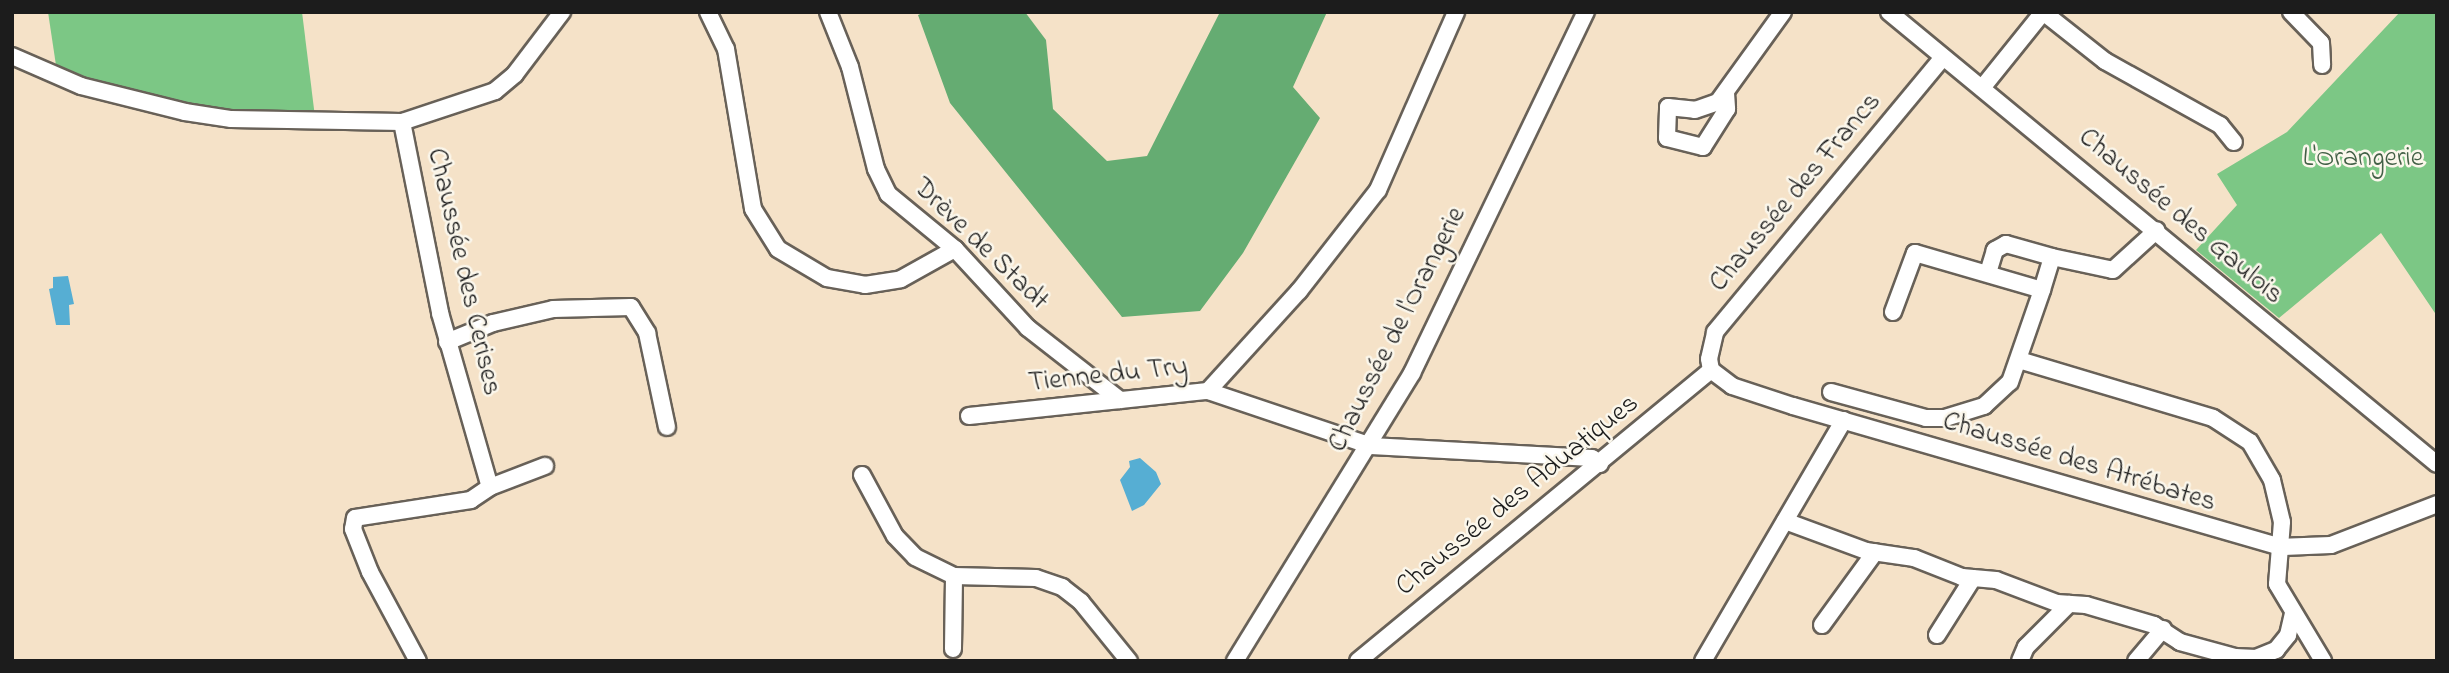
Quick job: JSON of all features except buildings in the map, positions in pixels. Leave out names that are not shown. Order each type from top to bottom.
[{"type":"street","points":[[12,56],[81,86],[185,112],[231,119],[402,122],[495,90],[516,74],[562,12]]},
{"type":"street","points":[[708,12],[726,50],[753,209],[778,249],[827,278],[865,285],[901,279],[955,249]]},
{"type":"street","name":"Drève de Stadt","points":[[828,12],[850,67],[883,187],[955,249],[1028,328],[1120,400]]},
{"type":"street","points":[[1208,391],[1294,297],[1378,190],[1456,12]]},
{"type":"street","name":"Chaussée de l'Orangerie","points":[[1236,661],[1371,446],[1412,373],[1586,12]]},
{"type":"street","points":[[1726,93],[1783,12]]},
{"type":"street","name":"Chaussée des Gaulois","points":[[1889,12],[2158,230],[2437,464]]},
{"type":"street","points":[[1982,88],[2043,12],[2105,61],[2220,125],[2234,142]]},
{"type":"street","points":[[2291,12],[2321,43],[2322,65]]},
{"type":"street","name":"Chaussée des Francs","points":[[1711,370],[1709,359],[1715,332],[1943,57]]},
{"type":"street","name":"Chaussée des Cerises","points":[[402,122],[447,342],[490,487]]},
{"type":"street","points":[[1988,273],[1995,250],[2006,244],[2113,270],[2158,230]]},
{"type":"street","points":[[1893,312],[1915,253],[2042,290]]},
{"type":"street","points":[[1831,393],[1897,412],[1945,418],[1984,406],[2010,382],[2052,257]]},
{"type":"street","points":[[447,342],[494,323],[553,309],[631,307],[647,333],[667,427]]},
{"type":"street","points":[[2019,360],[2213,418],[2233,428],[2262,458],[2272,480],[2282,522],[2277,584],[2323,661]]},
{"type":"street","name":"Chaussée des Atrébates","points":[[1711,370],[1732,386],[1844,421],[2281,547],[2331,545],[2437,504]]},
{"type":"street","name":"Chaussée des Aduatiques","points":[[1357,661],[1600,464],[1711,370]]},
{"type":"street","name":"Tienne du Try","points":[[969,416],[1208,391],[1371,446],[1592,458],[1600,464]]},
{"type":"street","points":[[1861,425],[1868,403]]},
{"type":"street","points":[[1891,434],[1897,412]]},
{"type":"street","points":[[1703,661],[1844,421]]},
{"type":"street","points":[[418,661],[370,572],[353,529],[355,518],[370,513],[471,500],[490,487],[545,466]]},
{"type":"street","points":[[863,475],[903,546],[929,566],[954,576],[1036,579],[1062,587],[1081,602],[1129,661]]},
{"type":"street","points":[[1785,521],[1875,552],[1914,558],[1972,578],[1996,580],[2069,604],[2163,628],[2180,642],[2228,656],[2256,658],[2283,644],[2291,628],[2293,613]]},
{"type":"street","points":[[1822,625],[1875,552]]},
{"type":"street","points":[[953,649],[954,576]]},
{"type":"street","points":[[1937,635],[1972,578]]},
{"type":"street","points":[[2020,661],[2026,647],[2069,604]]},
{"type":"street","points":[[2136,661],[2163,628]]},
{"type":"green space","points":[[48,12],[302,12],[315,117],[236,115],[175,105],[57,72]]},
{"type":"green space","points":[[925,12],[1025,12],[1046,40],[1053,109],[1107,161],[1147,156],[1220,12],[1327,12],[1293,87],[1320,118],[1243,253],[1200,311],[1122,317],[950,103],[918,15]]},
{"type":"green space","name":"L'Orangerie","points":[[2400,12],[2437,12],[2437,316],[2381,233],[2279,318],[2196,250],[2237,205],[2217,174],[2287,132]]},
{"type":"water","points":[[68,276],[74,304],[69,305],[70,325],[56,325],[49,289],[53,288],[53,277]]},
{"type":"water","points":[[1140,458],[1156,472],[1161,484],[1144,505],[1132,511],[1120,480],[1130,467],[1129,461]]}]
